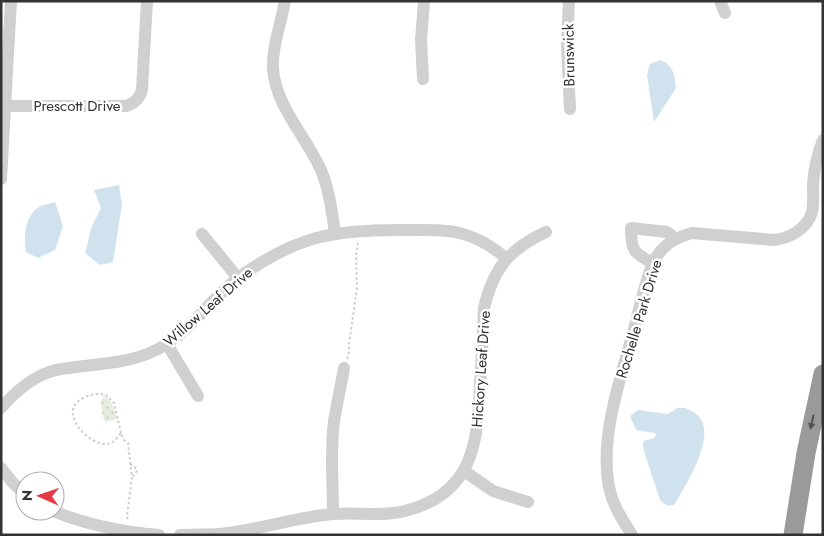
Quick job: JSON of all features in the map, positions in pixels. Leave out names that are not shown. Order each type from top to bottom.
[{"type":"highway","points":[[793,535],[806,453],[823,374]]},
{"type":"street","points":[[1,179],[11,1]]},
{"type":"street","name":"Prescott Drive","points":[[5,106],[126,106],[137,101],[142,90],[147,1]]},
{"type":"street","points":[[286,1],[274,51],[273,71],[284,104],[321,170],[326,183],[335,233]]},
{"type":"street","points":[[423,79],[424,1]]},
{"type":"street","name":"Brunswick","points":[[569,1],[567,46],[570,109]]},
{"type":"street","points":[[653,263],[635,253],[631,245],[631,228],[667,232],[676,238],[692,233],[702,233],[774,240],[782,239],[797,232],[812,212],[814,174],[823,140]]},
{"type":"street","name":"Willow Leaf Drive","points":[[2,405],[35,379],[55,370],[127,361],[141,357],[167,344],[182,333],[238,278],[284,249],[305,240],[359,230],[444,230],[462,232],[483,241],[506,258]]},
{"type":"street","name":"Hickory Leaf Drive","points":[[180,535],[219,534],[333,514],[403,512],[439,497],[454,484],[464,471],[476,442],[479,423],[484,308],[488,291],[506,258],[528,240],[546,232]]},
{"type":"street","points":[[202,234],[238,278]]},
{"type":"street","name":"Rochelle Park Drive","points":[[632,535],[620,518],[613,501],[608,478],[607,454],[610,426],[622,374],[653,263],[661,250],[676,238]]},
{"type":"street","points":[[167,344],[198,396]]},
{"type":"street","points":[[333,514],[332,454],[344,368]]},
{"type":"street","points":[[1,468],[15,485]]},
{"type":"street","points":[[464,471],[493,491],[528,502]]},
{"type":"street","points":[[65,515],[90,524],[159,535]]},
{"type":"path","points":[[344,368],[349,352],[357,288],[356,255],[359,230]]},
{"type":"path","points":[[121,433],[115,440],[106,444],[98,442],[81,430],[74,420],[72,414],[74,406],[84,398],[95,394],[106,395],[114,403],[121,433],[124,440],[128,443],[132,477],[127,516],[128,531]]},
{"type":"path","points":[[130,464],[137,469],[132,477]]},
{"type":"shaded area","points":[[104,396],[111,403],[117,419],[105,422],[101,405]]},
{"type":"water","points":[[660,60],[671,68],[676,88],[654,122],[647,75],[650,64]]},
{"type":"water","points":[[119,185],[122,205],[113,262],[100,265],[85,253],[92,226],[101,208],[94,190]]},
{"type":"water","points":[[55,202],[63,226],[55,250],[38,258],[26,252],[25,235],[27,224],[32,213],[38,208]]},
{"type":"water","points":[[677,408],[687,409],[695,413],[702,421],[704,432],[703,444],[693,471],[675,504],[669,506],[660,500],[644,451],[644,441],[654,438],[656,435],[655,433],[636,430],[630,416],[638,410],[668,414]]}]
